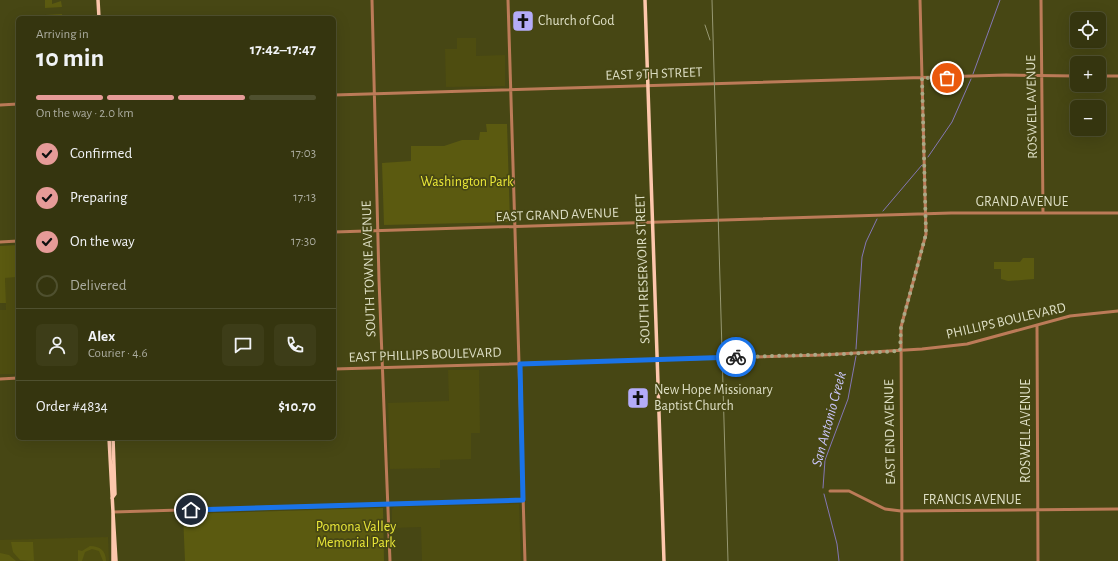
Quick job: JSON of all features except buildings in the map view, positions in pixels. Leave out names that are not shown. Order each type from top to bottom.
[{"type":"main road","points":[[98,0],[98,16]]},
{"type":"main road","name":"SOUTH RESERVOIR STREET","points":[[645,0],[664,561]]},
{"type":"main road","points":[[109,440],[116,561]]},
{"type":"main road","points":[[112,498],[114,494],[113,440]]},
{"type":"main road","points":[[113,512],[113,561]]},
{"type":"street","name":"SOUTH TOWNE AVENUE","points":[[372,0],[378,230],[390,561]]},
{"type":"street","points":[[508,0],[525,561]]},
{"type":"street","name":"EAST END AVENUE","points":[[902,561],[901,327],[926,234],[920,0]]},
{"type":"street","name":"ROSWELL AVENUE","points":[[1041,0],[1044,213]]},
{"type":"street","name":"EAST 9TH STREET","points":[[336,95],[922,78],[1070,76]]},
{"type":"street","points":[[1106,76],[1118,76]]},
{"type":"street","points":[[0,105],[16,104]]},
{"type":"street","name":"GRAND AVENUE","points":[[925,215],[951,213],[1118,213]]},
{"type":"street","name":"EAST GRAND AVENUE","points":[[336,232],[925,215]]},
{"type":"street","points":[[0,242],[16,241]]},
{"type":"street","name":"PHILLIPS BOULEVARD","points":[[900,351],[967,344],[1070,316],[1118,311]]},
{"type":"street","name":"ROSWELL AVENUE","points":[[1037,325],[1038,561]]},
{"type":"street","name":"EAST PHILLIPS BOULEVARD","points":[[336,369],[657,360],[900,351]]},
{"type":"street","points":[[0,379],[16,378]]},
{"type":"street","name":"FRANCIS AVENUE","points":[[830,491],[849,492],[885,509],[901,511],[1118,509]]},
{"type":"street","points":[[113,512],[523,500]]},
{"type":"shaded area","points":[[457,38],[476,38],[476,56],[505,55],[505,86],[446,87],[445,49],[457,49]]},
{"type":"shaded area","points":[[16,277],[16,374],[0,374],[0,310],[6,310],[5,278]]},
{"type":"shaded area","points":[[448,370],[479,370],[480,433],[471,433],[471,459],[440,460],[440,468],[390,469],[388,403],[449,401]]},
{"type":"shaded area","points":[[519,504],[521,561],[422,561],[421,527],[392,528],[392,509],[394,507]]},
{"type":"shaded area","points":[[108,537],[109,561],[0,561],[0,540]]},
{"type":"green space","points":[[45,0],[52,0],[52,4],[61,1],[62,7],[45,8]]},
{"type":"green space","points":[[62,14],[62,16],[45,16]]},
{"type":"green space","name":"Washington Park","points":[[486,124],[507,124],[510,222],[384,225],[382,163],[411,161],[411,146],[444,146],[462,140],[479,140],[480,132],[487,132]]},
{"type":"green space","points":[[16,245],[16,277],[5,278],[6,303],[0,303],[0,246]]},
{"type":"green space","points":[[1023,258],[1034,258],[1034,279],[1008,281],[1001,279],[1001,269],[994,269],[994,262],[1020,262]]},
{"type":"green space","name":"Pomona Valley Memorial Park","points":[[383,508],[384,561],[185,561],[183,514]]},
{"type":"green space","points":[[11,542],[33,542],[34,561],[20,560],[13,552]]},
{"type":"green space","points":[[90,546],[97,547],[102,550],[105,554],[106,561],[103,561],[99,551],[92,549],[85,552],[82,561],[78,561],[78,550],[82,551]]},
{"type":"green space","points":[[0,553],[9,555],[16,561],[0,561]]},
{"type":"waterway","name":"San Antonio Creek","points":[[973,74],[1000,0]]},
{"type":"waterway","name":"San Antonio Creek","points":[[928,157],[952,122],[971,79]]},
{"type":"waterway","name":"San Antonio Creek","points":[[883,211],[922,165]]},
{"type":"waterway","name":"San Antonio Creek","points":[[856,349],[862,257],[866,242],[877,219]]},
{"type":"waterway","name":"San Antonio Creek","points":[[823,488],[825,460],[848,399],[856,356]]},
{"type":"waterway","name":"San Antonio Creek","points":[[824,494],[837,544],[839,561]]},
{"type":"railway","points":[[712,0],[728,561]]},
{"type":"railway","points":[[705,25],[710,40]]},
{"type":"way so far","points":[[736,357],[900,351],[901,327],[926,234],[922,78],[947,78]]},
{"type":"place","name":"Church of God","points":[[523,21]]},
{"type":"place","name":"New Hope Missionary Baptist Church","points":[[638,398]]},
{"type":"route","points":[[191,510],[523,500],[520,364],[736,357]]}]
